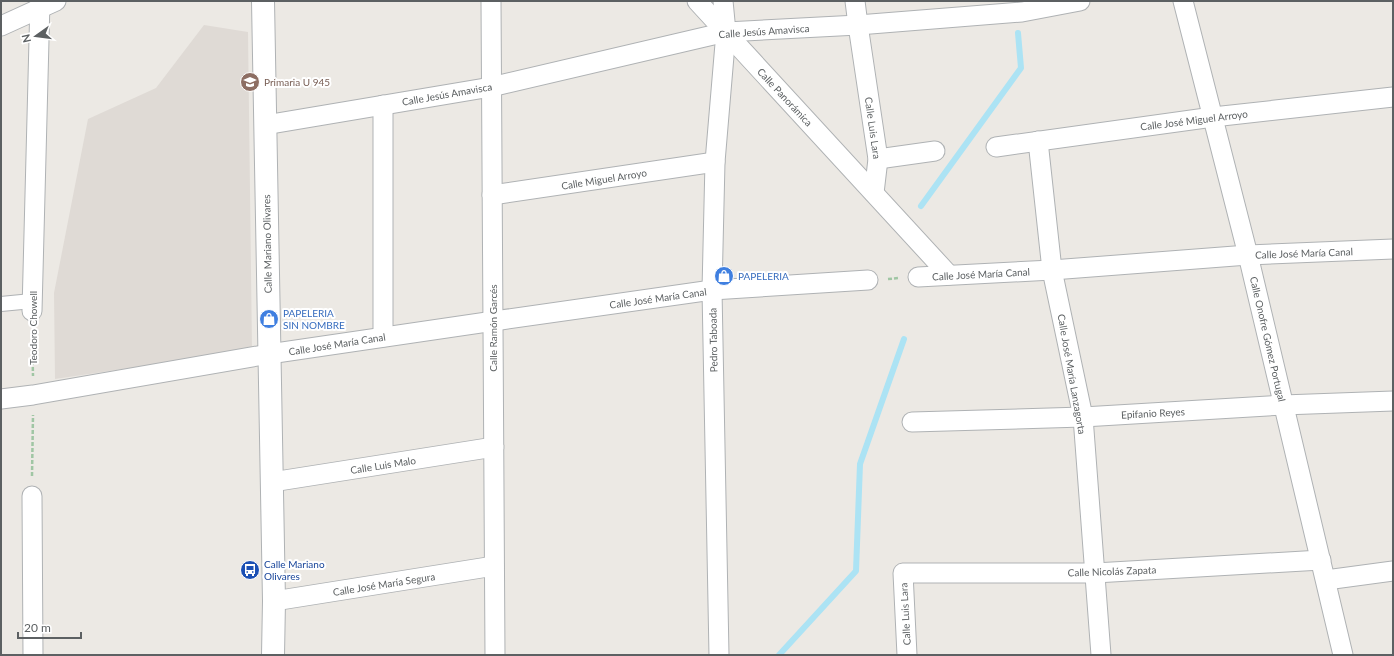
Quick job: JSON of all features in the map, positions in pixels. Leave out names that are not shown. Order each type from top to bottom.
[{"type":"street","name":"Calle Mariano Olivares","points":[[263,1],[274,655]]},
{"type":"street","name":"Calle Ramón Garcés","points":[[491,1],[494,320],[494,566],[496,655]]},
{"type":"street","name":"Calle Panorámica","points":[[697,1],[874,193]]},
{"type":"street","name":"Pedro Taboada","points":[[720,655],[712,290],[715,162],[726,32],[723,1]]},
{"type":"street","name":"Calle Luis Lara","points":[[855,1],[878,159],[874,193]]},
{"type":"street","name":"Calle Jesús Amavisca","points":[[265,125],[491,87],[726,32],[858,25],[1022,12],[1080,1]]},
{"type":"street","name":"Calle Onofre Gómez Portugal","points":[[1183,1],[1248,255],[1343,655]]},
{"type":"street","points":[[1,26],[46,3]]},
{"type":"street","name":"Teodoro Chowell","points":[[32,306],[46,3]]},
{"type":"street","name":"Calle José Miguel Arroyo","points":[[996,147],[1213,117],[1393,97]]},
{"type":"street","points":[[382,337],[383,105]]},
{"type":"street","name":"Calle José María Lanzagorta","points":[[1038,141],[1052,270],[1083,417],[1102,655]]},
{"type":"street","points":[[878,159],[935,151]]},
{"type":"street","name":"Calle Miguel Arroyo","points":[[492,195],[715,162]]},
{"type":"street","points":[[874,193],[949,275]]},
{"type":"street","name":"Calle José María Canal","points":[[918,277],[1052,270],[1248,255],[1393,249]]},
{"type":"street","name":"Calle José María Canal","points":[[1,399],[33,395],[269,354],[494,320],[712,290],[868,280]]},
{"type":"street","points":[[1,304],[32,306]]},
{"type":"street","name":"Epifanio Reyes","points":[[912,422],[1083,417],[1283,405],[1393,401]]},
{"type":"street","name":"Calle Luis Malo","points":[[272,482],[494,447]]},
{"type":"street","points":[[32,496],[34,655]]},
{"type":"street","name":"Calle Nicolás Zapata","points":[[903,573],[1096,573],[1321,560]]},
{"type":"street","name":"Calle José María Segura","points":[[274,601],[494,566]]},
{"type":"street","points":[[1326,580],[1393,571]]},
{"type":"street","name":"Calle Luis Lara","points":[[903,573],[907,655]]},
{"type":"path","name":"Calle José María Canal","points":[[868,280],[918,277]]},
{"type":"path","name":"Teodoro Chowell","points":[[32,306],[32,496]]},
{"type":"shaded area","points":[[204,25],[248,32],[252,350],[55,379],[54,293],[88,119],[156,88]]},
{"type":"waterway","points":[[921,206],[1021,68],[1018,33]]},
{"type":"waterway","points":[[779,655],[856,571],[860,464],[904,339]]},
{"type":"place","name":"Primaria U 945","points":[[250,82]]},
{"type":"place","name":"PAPELERIA","points":[[724,276]]},
{"type":"place","name":"PAPELERIA SIN NOMBRE","points":[[269,319]]},
{"type":"place","name":"Calle Mariano Olivares","points":[[250,570]]}]
